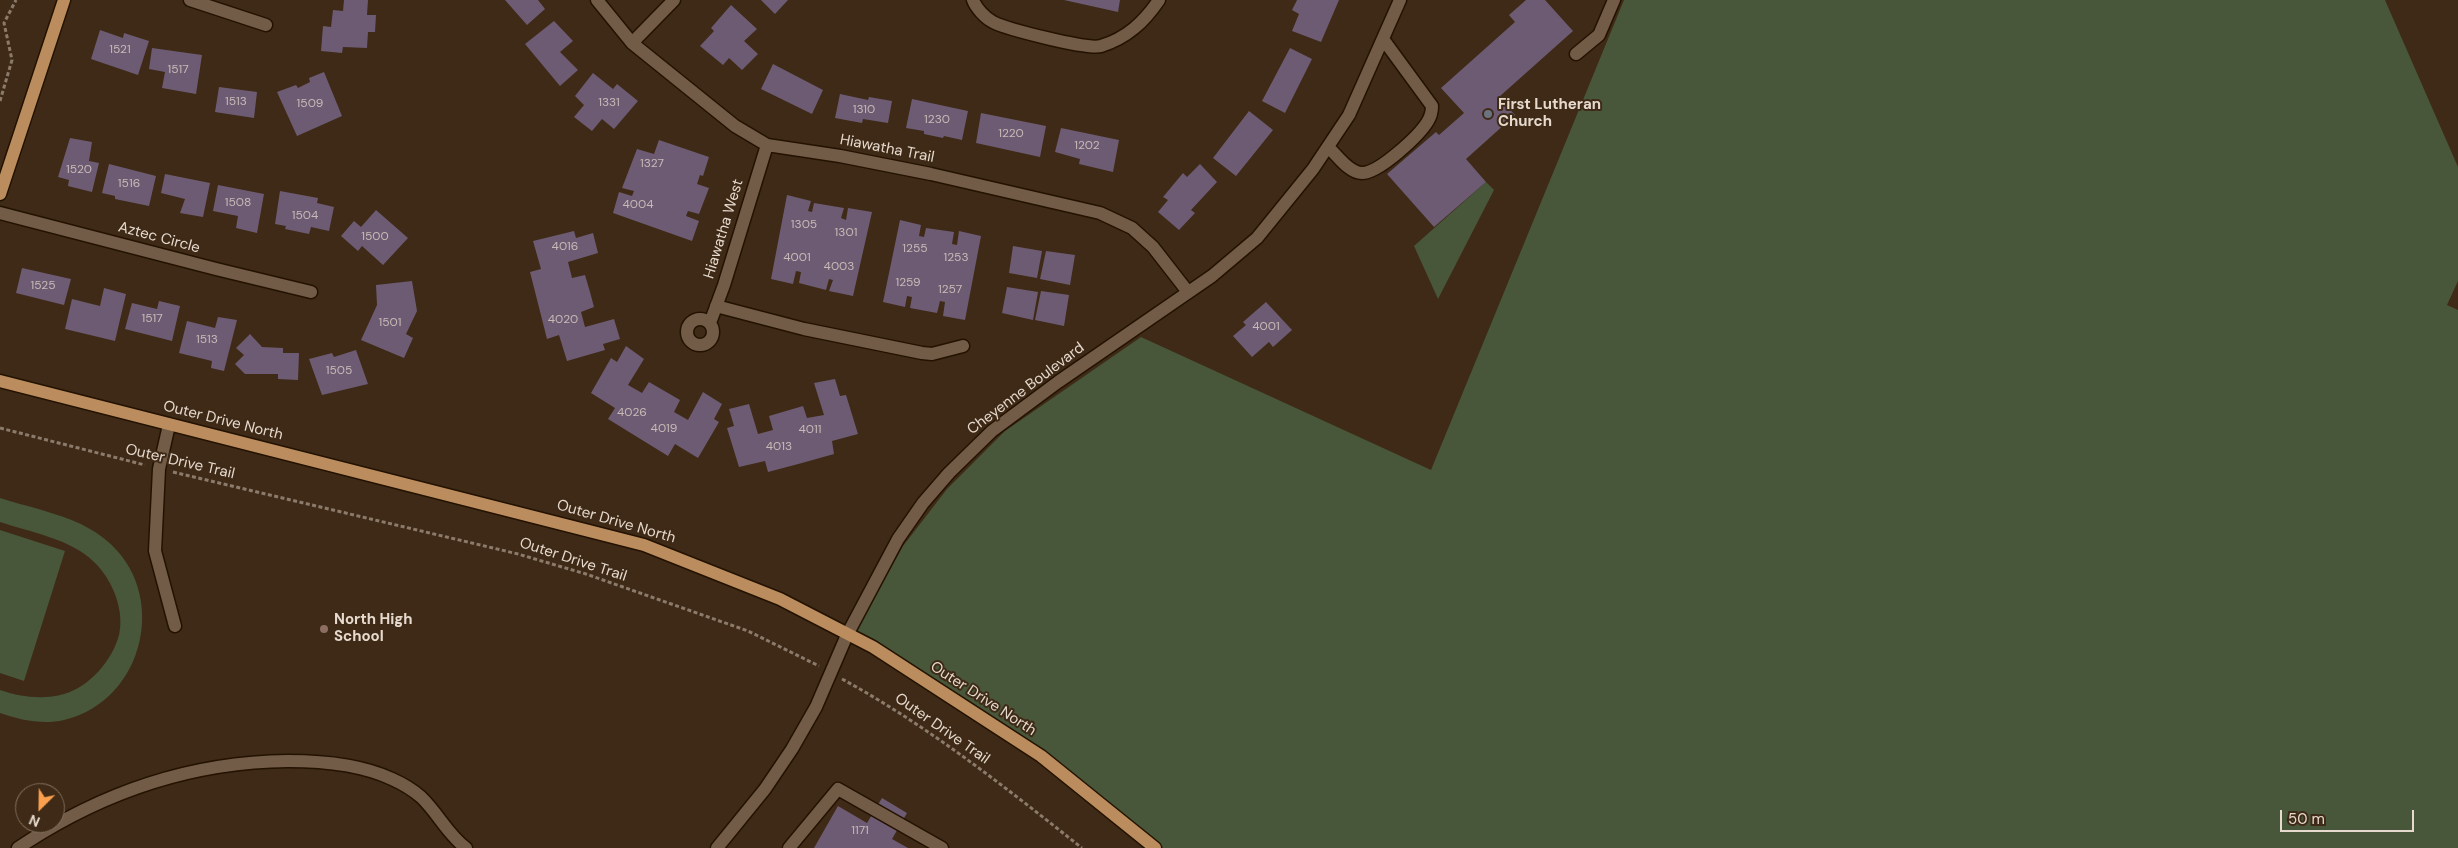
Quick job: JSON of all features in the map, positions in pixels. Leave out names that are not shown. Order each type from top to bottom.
[{"type":"main road","points":[[0,194],[64,0]]},
{"type":"main road","name":"Outer Drive North","points":[[0,381],[169,425],[388,478],[644,545],[762,590],[821,619],[881,652],[1041,756],[1155,848]]},
{"type":"street","points":[[190,0],[266,25]]},
{"type":"street","name":"Hiawatha Trail","points":[[597,0],[632,44],[728,120],[767,145],[840,156],[931,174],[1100,213],[1132,228],[1153,246],[1188,292]]},
{"type":"street","points":[[632,44],[674,0]]},
{"type":"street","points":[[973,0],[975,6],[993,22],[1069,42],[1098,47],[1130,33],[1159,0]]},
{"type":"street","name":"Cheyenne Boulevard","points":[[717,848],[765,789],[792,749],[816,707],[847,635],[898,539],[923,503],[949,473],[992,431],[1058,382],[1212,276],[1257,238],[1328,147],[1349,115],[1400,0]]},
{"type":"street","points":[[1576,54],[1599,35],[1614,0]]},
{"type":"street","points":[[1328,147],[1351,169],[1360,173],[1369,172],[1383,165],[1429,120],[1432,106],[1383,39]]},
{"type":"street","name":"Hiawatha West","points":[[710,323],[767,145]]},
{"type":"street","name":"Aztec Circle","points":[[0,213],[311,292]]},
{"type":"street","points":[[716,306],[804,329],[922,353],[932,354],[963,346]]},
{"type":"street","points":[[169,425],[158,469],[155,551],[176,626]]},
{"type":"street","points":[[18,848],[50,826],[152,781],[182,772],[254,761],[305,761],[353,766],[392,779],[421,797],[454,838],[466,848]]},
{"type":"street","points":[[789,848],[838,789],[942,848]]},
{"type":"path","points":[[0,102],[12,60],[4,23],[16,0]]},
{"type":"path","name":"Outer Drive Trail","points":[[0,428],[158,469],[518,554],[586,574],[748,631],[830,672],[910,719],[1013,793],[1082,848]]},
{"type":"green space","points":[[1624,0],[2385,0],[2458,167],[2458,281],[2447,305],[2458,310],[2458,848],[1160,848],[1120,812],[968,700],[855,632],[903,546],[947,489],[1005,431],[1141,337],[1431,470]]},
{"type":"green space","points":[[1486,182],[1494,190],[1438,299],[1414,246]]},
{"type":"green space","points":[[0,498],[69,519],[95,532],[106,540],[126,562],[138,587],[142,615],[139,642],[130,668],[114,691],[92,709],[64,720],[32,721],[0,713],[0,690],[24,696],[48,697],[73,691],[91,679],[105,663],[116,645],[119,635],[120,615],[116,596],[106,577],[85,554],[50,537],[0,522]]},
{"type":"green space","points":[[0,530],[65,551],[24,681],[0,673]]},
{"type":"building","points":[[344,0],[368,0],[367,15],[376,15],[375,32],[368,32],[367,48],[343,47],[342,53],[321,51],[323,26],[331,27],[333,10],[343,11]]},
{"type":"building","points":[[505,0],[538,0],[545,9],[527,25]]},
{"type":"building","points":[[761,0],[788,0],[775,14]]},
{"type":"building","points":[[1064,0],[1120,0],[1118,12]]},
{"type":"building","points":[[1297,0],[1339,0],[1321,42],[1292,31],[1299,14],[1292,10]]},
{"type":"building","name":"First Lutheran Church","points":[[1526,0],[1545,0],[1573,31],[1499,97],[1515,115],[1466,159],[1486,182],[1434,227],[1387,174],[1436,132],[1439,135],[1464,113],[1441,88],[1515,22],[1509,15]]},
{"type":"building","points":[[731,5],[757,29],[744,41],[758,54],[742,70],[729,58],[723,65],[700,46],[714,31],[711,28]]},
{"type":"building","points":[[554,21],[573,41],[560,52],[578,70],[560,86],[525,44]]},
{"type":"building","points":[[100,30],[123,38],[124,33],[149,41],[138,75],[91,59]]},
{"type":"building","points":[[152,48],[202,55],[196,94],[162,88],[165,72],[149,69]]},
{"type":"building","points":[[1290,48],[1312,59],[1285,113],[1262,101]]},
{"type":"building","points":[[773,64],[823,90],[812,114],[761,89]]},
{"type":"building","points":[[324,72],[342,116],[297,136],[277,92],[296,85],[298,88],[310,82],[309,78]]},
{"type":"building","points":[[593,73],[613,89],[617,84],[638,101],[614,129],[602,119],[592,131],[574,117],[584,105],[575,96]]},
{"type":"building","points":[[219,87],[257,92],[254,118],[215,112]]},
{"type":"building","points":[[840,94],[868,100],[869,97],[892,101],[888,123],[863,119],[862,123],[835,118]]},
{"type":"building","points":[[912,99],[968,111],[962,140],[924,134],[924,131],[906,128]]},
{"type":"building","points":[[1249,111],[1273,130],[1236,176],[1213,158]]},
{"type":"building","points":[[981,113],[1046,126],[1040,157],[976,143]]},
{"type":"building","points":[[1061,128],[1119,140],[1113,172],[1079,164],[1080,159],[1055,152]]},
{"type":"building","points":[[70,138],[92,142],[89,161],[99,163],[92,192],[68,186],[69,180],[58,177]]},
{"type":"building","points":[[659,140],[709,157],[703,176],[700,175],[697,184],[709,188],[699,214],[688,211],[686,216],[699,221],[692,241],[613,213],[619,192],[632,196],[634,191],[622,188],[637,149],[654,154]]},
{"type":"building","points":[[109,164],[156,176],[149,206],[115,199],[115,196],[102,193]]},
{"type":"building","points":[[1200,164],[1217,182],[1191,210],[1195,213],[1179,230],[1158,212],[1168,200],[1163,197],[1183,173],[1187,177]]},
{"type":"building","points":[[165,174],[210,183],[203,217],[180,213],[185,199],[161,193]]},
{"type":"building","points":[[218,185],[264,194],[257,233],[236,228],[238,216],[213,211]]},
{"type":"building","points":[[280,191],[318,198],[317,203],[334,207],[329,231],[311,227],[309,234],[285,229],[286,226],[275,224]]},
{"type":"building","points":[[787,195],[811,201],[808,211],[812,212],[814,203],[844,208],[841,218],[846,220],[848,208],[872,212],[853,296],[829,291],[833,280],[829,279],[826,290],[799,283],[801,272],[796,271],[793,284],[771,279]]},
{"type":"building","points":[[376,210],[408,238],[383,265],[362,246],[358,251],[341,236],[354,221],[361,227]]},
{"type":"building","points":[[900,220],[921,225],[919,236],[924,237],[926,228],[954,232],[952,244],[957,245],[959,231],[981,236],[965,320],[943,316],[945,302],[940,301],[937,313],[910,308],[912,297],[907,296],[905,307],[883,302]]},
{"type":"building","points":[[574,231],[576,238],[593,233],[598,253],[568,262],[572,278],[585,275],[594,307],[581,312],[585,327],[614,319],[620,339],[603,344],[605,350],[567,361],[559,335],[547,339],[530,272],[541,269],[533,241]]},
{"type":"building","points":[[1013,246],[1042,251],[1037,278],[1009,273]]},
{"type":"building","points":[[1046,251],[1075,255],[1070,285],[1040,279]]},
{"type":"building","points":[[22,268],[71,279],[64,305],[16,293]]},
{"type":"building","points":[[412,281],[417,311],[406,334],[413,338],[404,358],[361,340],[377,305],[376,285]]},
{"type":"building","points":[[1007,287],[1038,292],[1033,320],[1002,313]]},
{"type":"building","points":[[104,288],[126,294],[115,341],[65,329],[72,299],[100,306]]},
{"type":"building","points":[[1041,291],[1069,295],[1064,326],[1035,320]]},
{"type":"building","points":[[159,301],[180,306],[172,341],[125,329],[132,303],[157,309]]},
{"type":"building","points":[[1266,302],[1292,330],[1273,347],[1269,342],[1252,357],[1233,336],[1246,325],[1243,322]]},
{"type":"building","points":[[218,317],[237,320],[224,371],[211,368],[212,361],[179,353],[187,321],[215,328]]},
{"type":"building","points":[[250,334],[262,347],[283,348],[283,353],[299,353],[298,380],[278,379],[278,374],[245,374],[235,364],[244,355],[236,348]]},
{"type":"building","points":[[626,346],[644,359],[628,385],[642,393],[649,382],[680,400],[674,412],[688,420],[703,392],[722,404],[714,419],[719,422],[698,458],[675,444],[668,456],[608,419],[615,408],[591,393],[611,358],[617,362]]},
{"type":"building","points":[[356,350],[368,384],[322,395],[309,359],[332,353],[334,357]]},
{"type":"building","points":[[835,379],[840,396],[846,395],[858,434],[832,441],[834,454],[802,463],[768,472],[765,461],[739,467],[727,428],[734,426],[729,409],[749,404],[758,434],[773,430],[769,416],[803,406],[807,418],[824,415],[814,383]]},
{"type":"building","points":[[882,798],[907,813],[892,839],[908,848],[814,848],[838,806],[867,823]]},
{"type":"place","name":"First Lutheran Church","points":[[1488,114]]},
{"type":"place","name":"North High School","points":[[324,629]]}]
